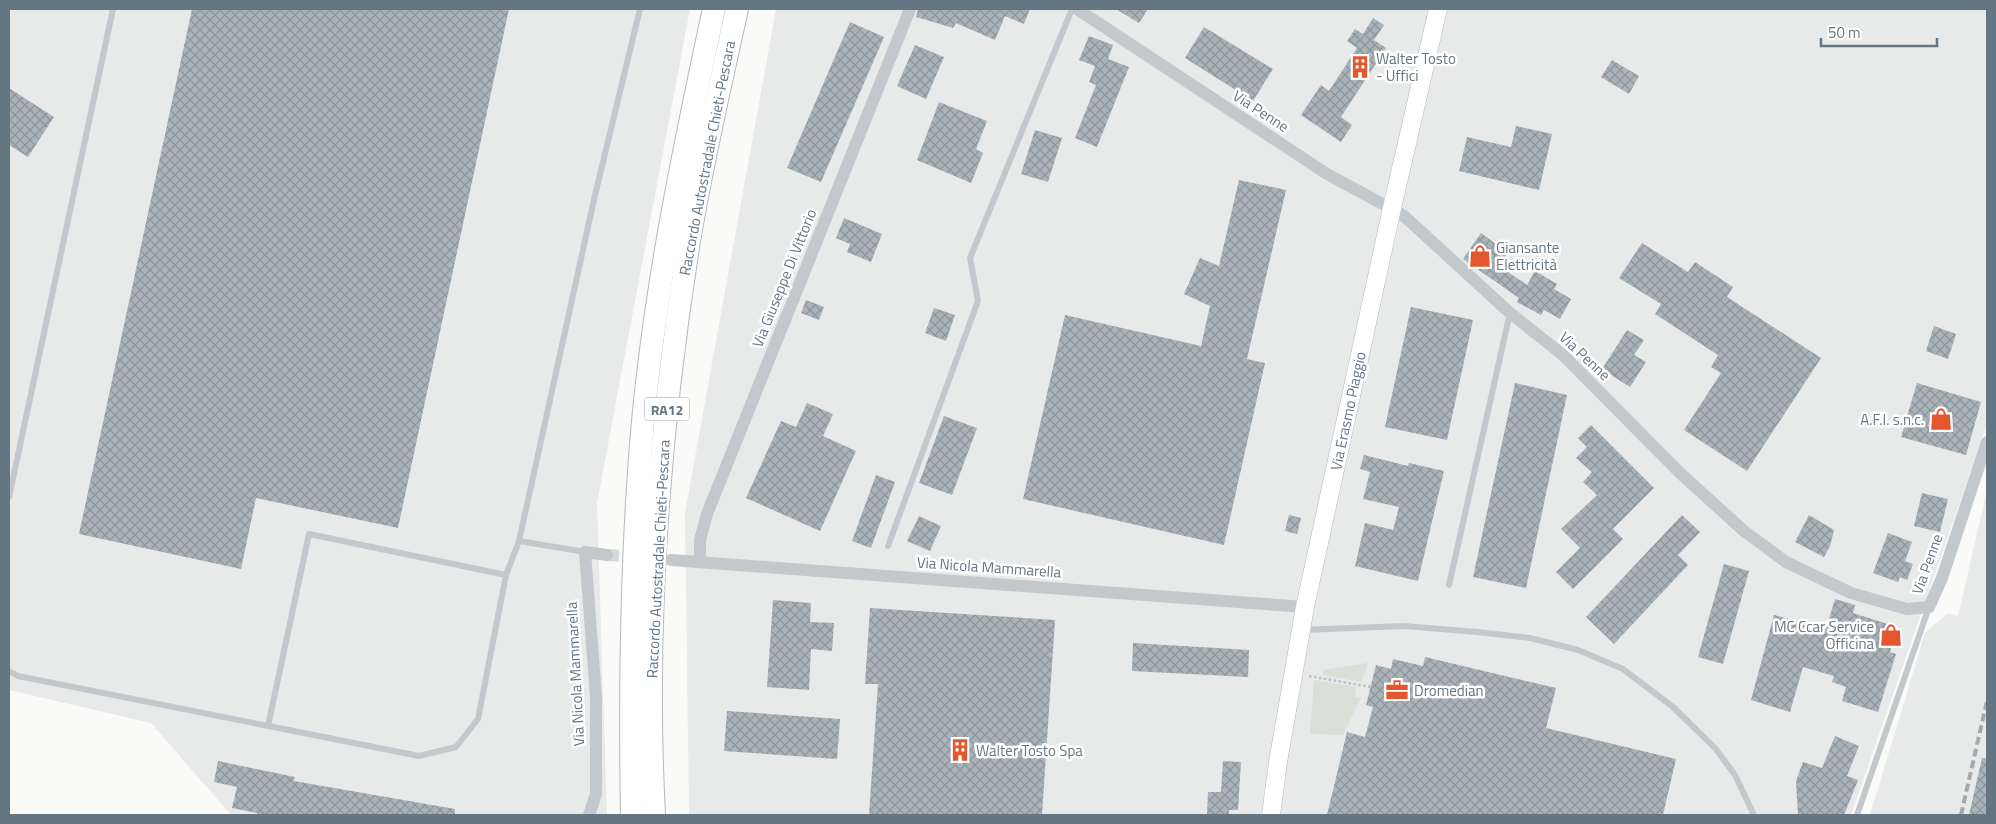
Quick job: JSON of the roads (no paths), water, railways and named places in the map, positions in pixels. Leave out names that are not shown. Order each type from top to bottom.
[{"type":"highway","name":"Raccordo Autostradale Chieti-Pescara","points":[[632,815],[631,624],[640,462],[652,348],[668,240],[714,9]]},
{"type":"highway","name":"Raccordo Autostradale Chieti-Pescara","points":[[654,815],[653,623],[661,464],[674,342],[689,240],[737,9]]},
{"type":"street","name":"Via Giuseppe Di Vittorio","points":[[700,562],[700,540],[707,514],[910,9]]},
{"type":"street","name":"Via Penne","points":[[1077,9],[1327,174],[1403,215],[1510,313],[1563,354],[1680,473],[1744,531],[1786,562],[1851,593],[1907,609],[1929,607],[1942,578],[1987,442]]},
{"type":"street","name":"Via Erasmo Piaggio","points":[[1271,815],[1300,630],[1392,208],[1438,9]]},
{"type":"street","name":"Via Nicola Mammarella","points":[[585,552],[596,697],[596,794],[589,815]]},
{"type":"street","points":[[585,552],[607,555]]},
{"type":"street","name":"Via Nicola Mammarella","points":[[671,560],[1305,607]]},
{"type":"lane","points":[[9,497],[113,9]]},
{"type":"lane","points":[[9,670],[18,676],[420,756],[456,747],[478,719],[506,575],[519,541],[595,195],[640,9]]},
{"type":"lane","points":[[888,546],[978,301],[970,258],[1072,9]]},
{"type":"lane","points":[[1449,585],[1510,313]]},
{"type":"lane","points":[[268,726],[309,534],[506,575]]},
{"type":"lane","points":[[519,541],[585,552]]},
{"type":"lane","points":[[1857,815],[1929,607]]},
{"type":"lane","points":[[1300,630],[1404,626],[1530,638],[1578,650],[1623,669],[1673,707],[1715,748],[1735,775],[1754,815]]},
{"type":"tunnel","points":[[607,555],[640,557]]},
{"type":"railway","points":[[1961,815],[1987,701]]},
{"type":"place","name":"Walter Tosto - Uffici","points":[[1360,67]]},
{"type":"place","name":"Giansante Elettricità","points":[[1480,256]]},
{"type":"place","name":"A.F.I. s.n.c.","points":[[1941,419]]},
{"type":"place","name":"MC Ccar Service Officina","points":[[1891,635]]},
{"type":"place","name":"Dromedian","points":[[1397,690]]},
{"type":"place","name":"Walter Tosto Spa","points":[[960,750]]}]
